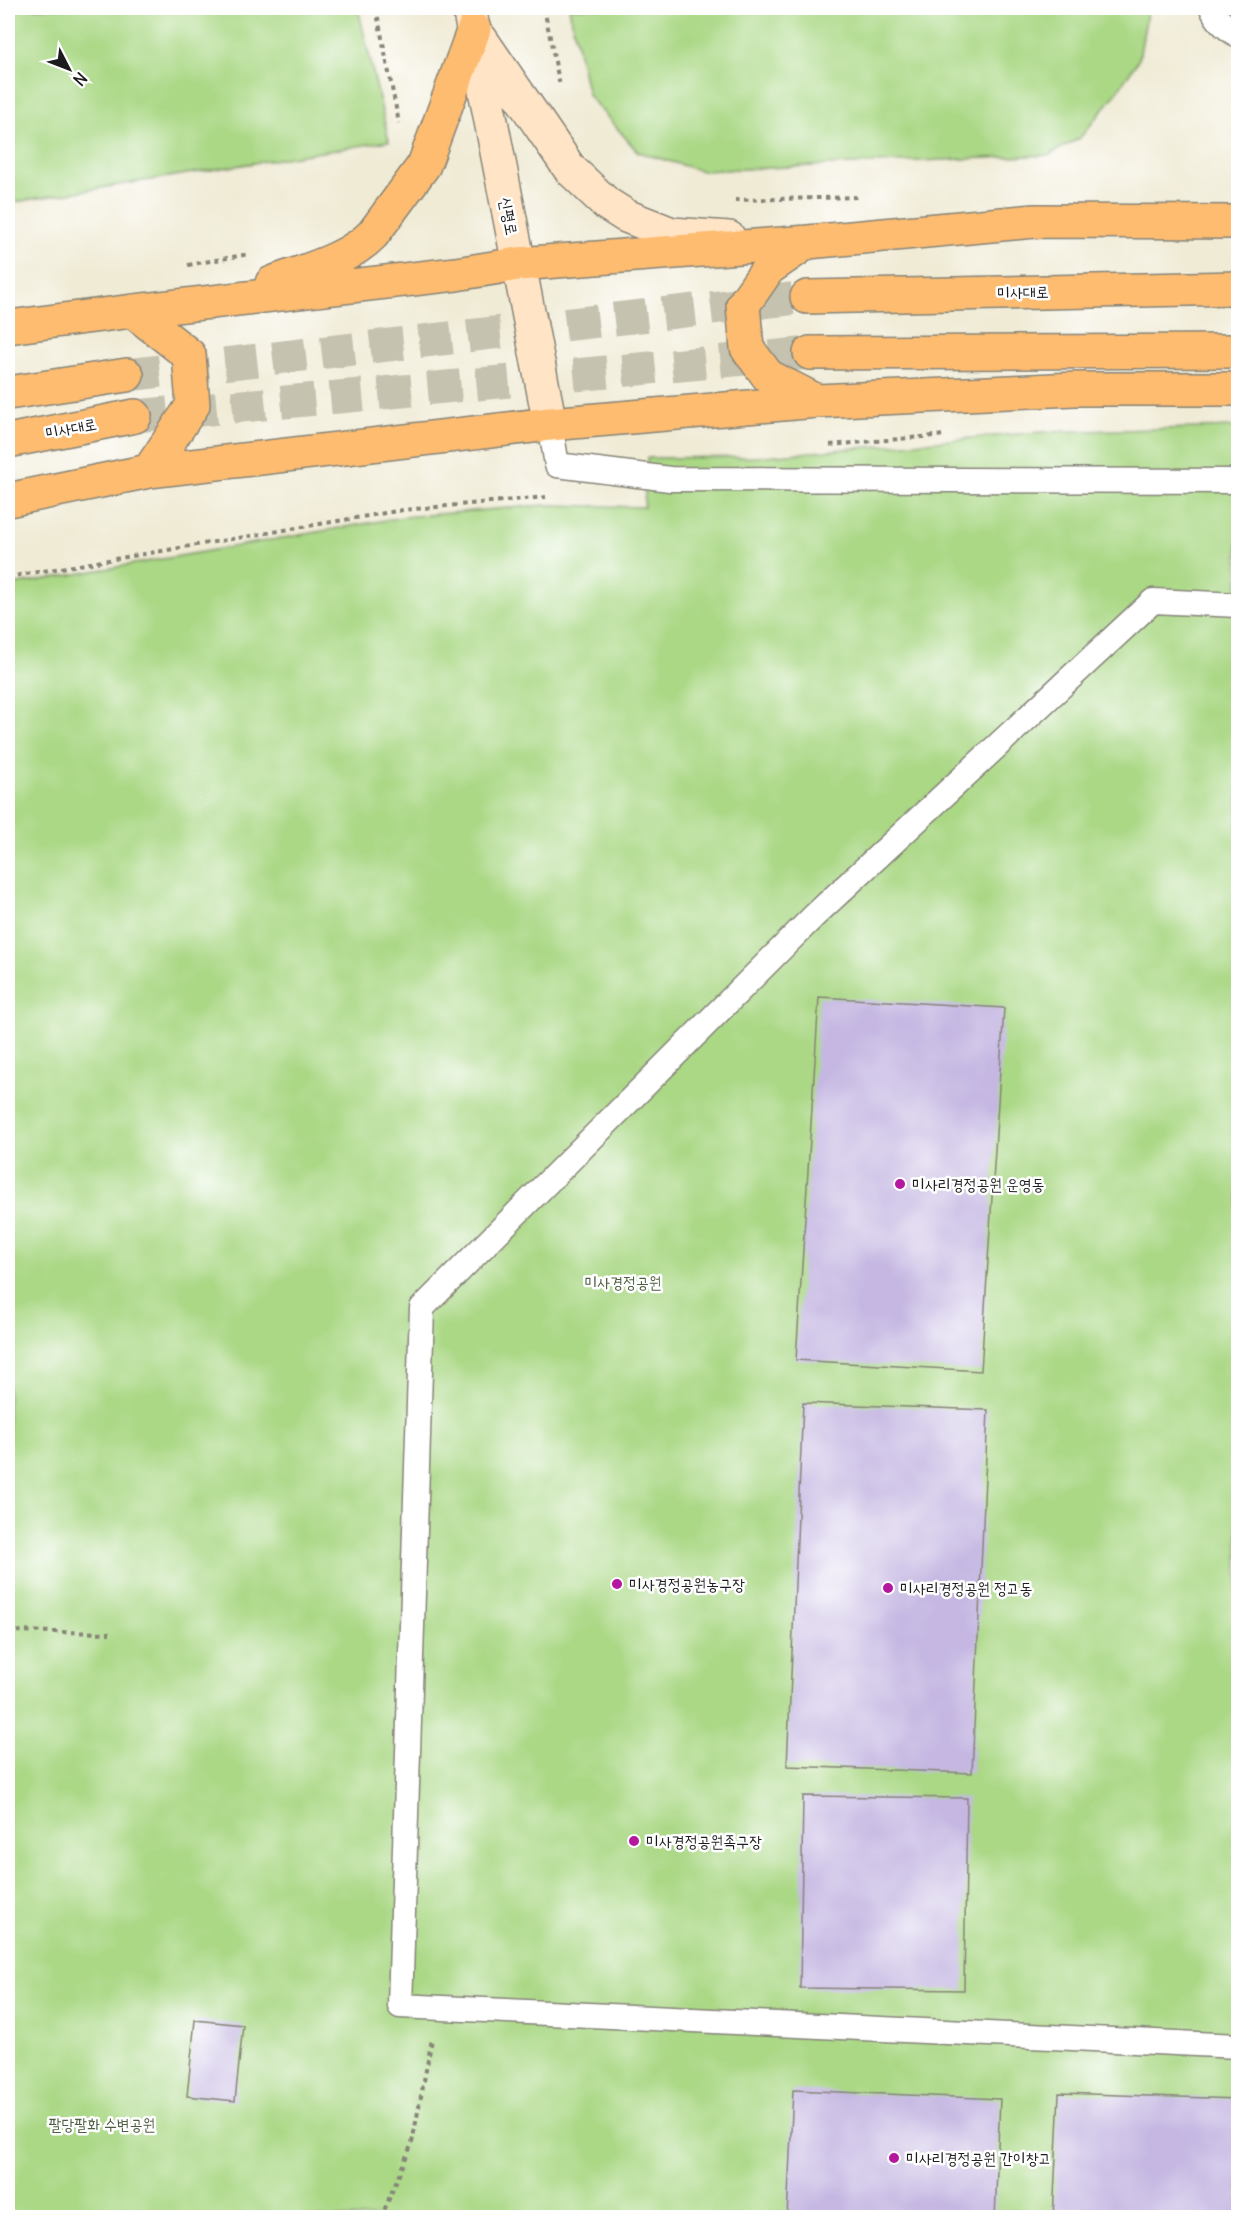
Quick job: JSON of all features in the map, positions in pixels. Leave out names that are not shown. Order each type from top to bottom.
[{"type":"main road","points":[[472,19],[570,169],[606,204],[626,216],[672,234],[799,242]]},
{"type":"main road","points":[[229,300],[329,261],[364,244],[373,234],[424,165],[472,19]]},
{"type":"main road","name":"신평로","points":[[472,19],[550,424]]},
{"type":"main road","points":[[8,327],[456,274],[518,264],[799,242],[1035,220],[1239,222]]},
{"type":"main road","points":[[799,242],[768,269],[744,305],[747,348],[768,376],[817,401]]},
{"type":"main road","name":"미사대로","points":[[807,297],[1239,288]]},
{"type":"main road","points":[[133,311],[189,355],[193,405],[149,471]]},
{"type":"main road","points":[[810,353],[1239,351]]},
{"type":"main road","points":[[8,393],[127,375]]},
{"type":"main road","points":[[8,500],[149,471],[550,424],[817,401],[1075,388],[1239,389]]},
{"type":"main road","name":"미사대로","points":[[8,441],[135,416]]},
{"type":"lane","points":[[1212,8],[1227,29],[1239,35]]},
{"type":"lane","points":[[550,424],[557,465],[670,479],[1239,481]]},
{"type":"lane","points":[[1239,605],[1153,601],[815,915],[422,1308],[400,2006],[1239,2046]]},
{"type":"path","points":[[376,8],[401,128]]},
{"type":"path","points":[[544,8],[561,93]]},
{"type":"path","points":[[826,445],[956,434]]},
{"type":"path","points":[[8,577],[404,510],[545,497]]},
{"type":"path","points":[[8,1631],[110,1633]]},
{"type":"path","points":[[381,2217],[412,2143],[438,2008]]},
{"type":"green space","points":[[8,8],[358,8],[389,141],[8,203]]},
{"type":"green space","points":[[569,8],[1148,8],[1139,59],[1114,96],[1080,138],[1049,155],[702,171],[638,152],[588,95]]},
{"type":"green space","name":"미사경정공원","points":[[1238,427],[1238,2217],[8,2218],[8,586],[403,517],[546,505],[644,507],[647,458],[754,457],[1041,432]]},
{"type":"building","name":"미사리경정공원 운영동","points":[[819,997],[1004,1008],[981,1371],[796,1360]]},
{"type":"building","name":"미사리경정공원 정고동","points":[[803,1403],[988,1410],[972,1773],[787,1766]]},
{"type":"building","points":[[803,1796],[967,1798],[964,1990],[800,1988]]},
{"type":"building","points":[[195,2020],[243,2025],[235,2101],[187,2096]]},
{"type":"building","name":"미사리경정공원 간이창고","points":[[793,2090],[1000,2099],[995,2218],[787,2218]]},
{"type":"building","name":"미사리경정공원 간이창고","points":[[1059,2093],[1238,2099],[1238,2218],[1053,2218]]},
{"type":"tunnel","points":[[127,375],[807,297]]},
{"type":"tunnel","points":[[135,416],[810,353]]},
{"type":"place","name":"미사리경정공원 운영동","points":[[900,1184]]},
{"type":"place","name":"미사경정공원농구장","points":[[617,1584]]},
{"type":"place","name":"미사리경정공원 정고동","points":[[888,1588]]},
{"type":"place","name":"미사경정공원족구장","points":[[634,1841]]},
{"type":"place","name":"미사리경정공원 간이창고","points":[[894,2158]]},
{"type":"park label","name":"팔당팔화 수변공원","points":[[102,2124]]}]
